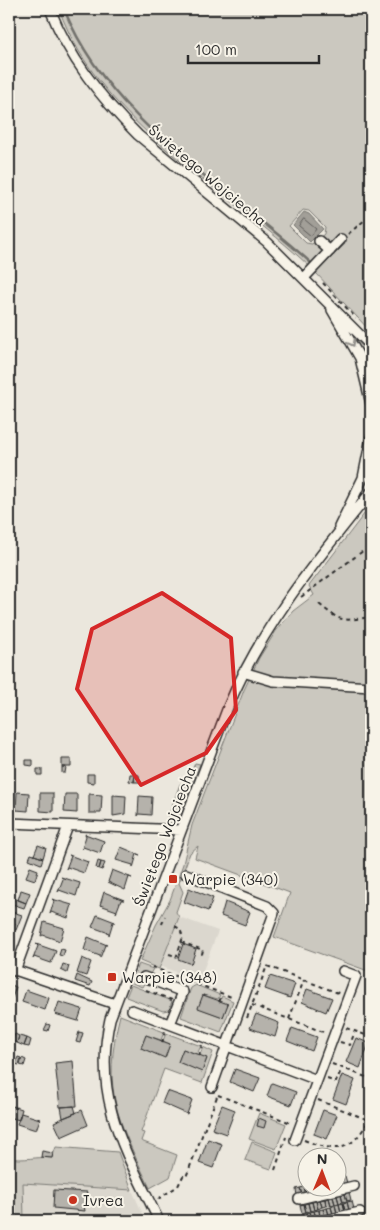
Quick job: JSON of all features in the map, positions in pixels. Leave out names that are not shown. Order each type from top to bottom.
[{"type":"street","name":"Świętego Wojciecha","points":[[50,9],[79,66],[119,116],[138,135],[267,242],[371,346]]},
{"type":"street","points":[[304,278],[341,240]]},
{"type":"street","points":[[319,241],[330,251]]},
{"type":"street","points":[[327,301],[360,358],[371,404]]},
{"type":"street","points":[[332,543],[363,478],[371,438]]},
{"type":"street","name":"Świętego Wojciecha","points":[[159,1221],[118,1133],[110,1109],[106,1089],[105,1050],[115,1004],[243,672],[276,616],[371,492]]},
{"type":"street","points":[[243,672],[272,681],[371,687]]},
{"type":"street","points":[[9,823],[181,830]]},
{"type":"street","points":[[68,826],[12,970],[115,1004]]},
{"type":"street","points":[[186,874],[268,906],[274,913],[274,919],[226,1046],[216,1086]]},
{"type":"street","points":[[299,1140],[322,1079],[356,976],[343,971]]},
{"type":"street","points":[[144,977],[183,992],[170,1024]]},
{"type":"street","points":[[132,1010],[226,1046],[322,1079]]},
{"type":"street","points":[[299,1199],[354,1186]]},
{"type":"street","points":[[322,1221],[360,1212]]},
{"type":"path","points":[[341,240],[371,215]]},
{"type":"path","points":[[324,283],[361,323]]},
{"type":"path","points":[[300,599],[371,545]]},
{"type":"path","points":[[319,604],[338,619],[346,621],[371,617]]},
{"type":"path","points":[[162,924],[165,916]]},
{"type":"path","points":[[169,954],[176,957],[181,942],[182,932],[175,926]]},
{"type":"path","points":[[181,942],[203,950],[202,954],[206,955]]},
{"type":"path","points":[[245,1023],[267,966],[341,994],[338,1002]]},
{"type":"path","points":[[152,967],[237,1000]]},
{"type":"path","points":[[289,1019],[304,980]]},
{"type":"path","points":[[146,990],[174,1000],[172,1006]]},
{"type":"path","points":[[219,1002],[222,994]]},
{"type":"path","points":[[252,1005],[326,1034],[329,1026]]},
{"type":"path","points":[[157,1028],[165,1031],[162,1043]]},
{"type":"path","points":[[346,1028],[371,1038]]},
{"type":"path","points":[[340,1042],[350,1045],[355,1031]]},
{"type":"path","points":[[199,1056],[202,1045],[208,1047]]},
{"type":"path","points":[[332,1064],[371,1079]]},
{"type":"path","points":[[322,1079],[336,1082],[342,1068]]},
{"type":"path","points":[[155,1194],[158,1199],[180,1184],[183,1176],[186,1177],[218,1095],[216,1086]]},
{"type":"path","points":[[218,1095],[291,1123],[294,1116]]},
{"type":"path","points":[[318,1100],[370,1121]]},
{"type":"path","points":[[299,1140],[327,1149],[339,1149],[354,1139],[370,1121],[371,1116]]},
{"type":"path","points":[[275,1170],[288,1132]]},
{"type":"highlighted area","points":[[162,593],[231,638],[236,710],[206,753],[141,785],[77,689],[92,629]]},
{"type":"shaded area","points":[[59,9],[371,9],[371,332],[316,273],[345,244],[339,237],[310,267],[277,237],[168,151],[134,120],[104,87],[78,50]],"holes":[[[303,210],[309,211],[325,227],[324,234],[312,244],[306,243],[289,226]]]},
{"type":"shaded area","points":[[352,333],[371,358],[371,378]]},
{"type":"shaded area","points":[[371,505],[371,972],[274,937],[290,893],[195,858],[198,846],[190,853],[179,883],[183,892],[176,912],[179,917],[159,969],[140,961],[156,925],[170,900],[183,864],[192,825],[244,690],[259,658],[276,631],[293,611],[314,595],[309,586]]},
{"type":"shaded area","points":[[195,763],[200,764],[179,821],[165,825],[180,784],[187,784]]},
{"type":"shaded area","points":[[179,917],[218,931],[199,981],[160,966]]},
{"type":"shaded area","points":[[139,964],[153,969],[142,987],[132,983]]},
{"type":"shaded area","points":[[131,985],[172,1001],[169,1010],[163,1011],[126,997]]},
{"type":"shaded area","points":[[196,985],[220,995],[218,999],[203,995],[199,1008],[223,1017],[228,1004],[219,1002],[222,996],[233,1001],[221,1032],[181,1017],[191,988]]},
{"type":"shaded area","points":[[120,1015],[164,1032],[161,1040],[146,1035],[141,1048],[165,1057],[170,1044],[163,1041],[166,1033],[201,1046],[197,1054],[183,1049],[178,1062],[202,1071],[207,1059],[199,1057],[203,1047],[213,1052],[202,1083],[164,1069],[141,1132],[144,1133],[141,1141],[177,1155],[170,1177],[150,1188],[129,1143],[116,1104],[112,1065]]},
{"type":"shaded area","points":[[259,1113],[286,1124],[276,1149],[249,1139]]},
{"type":"shaded area","points":[[252,1142],[277,1152],[271,1169],[245,1160]]},
{"type":"shaded area","points":[[56,1147],[118,1152],[132,1190],[23,1183],[24,1219],[39,1221],[9,1221],[9,1158],[52,1158]]},
{"type":"shaded area","points":[[23,1183],[132,1190],[146,1221],[24,1219]]},
{"type":"water","points":[[304,212],[309,214],[323,229],[310,242],[293,225]]},
{"type":"building","points":[[62,759],[71,759],[71,767],[62,767]]},
{"type":"building","points":[[26,760],[33,760],[33,766],[26,765]]},
{"type":"building","points":[[62,767],[66,767],[65,773],[62,773]]},
{"type":"building","points":[[37,769],[42,769],[42,775],[37,775]]},
{"type":"building","points":[[87,774],[94,774],[94,783],[87,782]]},
{"type":"building","points":[[130,774],[135,774],[134,782],[129,781]]},
{"type":"building","points":[[135,774],[139,775],[140,782],[134,782]]},
{"type":"building","points":[[17,792],[29,793],[28,811],[16,810]]},
{"type":"building","points":[[40,793],[53,793],[53,812],[40,811]]},
{"type":"building","points":[[65,794],[77,794],[77,813],[64,812]]},
{"type":"building","points":[[89,794],[102,795],[101,813],[89,813]]},
{"type":"building","points":[[113,795],[126,796],[125,814],[113,816]]},
{"type":"building","points":[[139,796],[152,797],[151,815],[139,814],[138,816]]},
{"type":"building","points":[[9,833],[14,835],[10,845],[9,845]]},
{"type":"building","points":[[85,834],[104,841],[100,853],[83,847],[82,849]]},
{"type":"building","points":[[38,845],[46,848],[43,858],[34,855]]},
{"type":"building","points":[[121,847],[140,855],[137,854],[133,868],[133,865],[116,860]]},
{"type":"building","points":[[31,854],[43,858],[41,864],[29,859]]},
{"type":"building","points":[[69,855],[88,862],[84,873],[67,867],[66,869],[71,856]]},
{"type":"building","points":[[98,861],[101,862],[99,869],[96,868]]},
{"type":"building","points":[[101,862],[105,863],[102,870],[99,869]]},
{"type":"building","points":[[30,867],[38,870],[35,880],[26,877]]},
{"type":"building","points":[[112,870],[132,878],[129,877],[125,890],[108,882]]},
{"type":"building","points":[[61,877],[80,883],[76,896],[59,890],[58,892],[63,879]]},
{"type":"building","points":[[189,888],[213,898],[208,911],[184,902]]},
{"type":"building","points":[[21,890],[30,893],[26,903],[18,900]]},
{"type":"building","points":[[104,892],[124,900],[121,900],[117,911],[100,905]]},
{"type":"building","points":[[14,898],[26,903],[24,908],[12,904]]},
{"type":"building","points":[[52,899],[72,905],[68,918],[51,912],[50,914],[54,901]]},
{"type":"building","points":[[225,902],[250,912],[245,925],[221,916]]},
{"type":"building","points":[[13,912],[22,915],[18,925],[9,922]]},
{"type":"building","points":[[97,915],[115,922],[113,922],[109,935],[109,933],[92,927]]},
{"type":"building","points":[[9,922],[18,925],[16,930],[9,927]]},
{"type":"building","points":[[44,922],[64,928],[60,941],[41,936]]},
{"type":"building","points":[[9,936],[14,938],[10,947],[9,947]]},
{"type":"building","points":[[88,937],[107,945],[105,945],[100,958],[100,956],[84,950]]},
{"type":"building","points":[[36,944],[56,951],[51,963],[34,957],[33,959],[38,946]]},
{"type":"building","points":[[183,944],[196,949],[191,964],[178,959]]},
{"type":"building","points":[[61,949],[65,950],[63,956],[59,955]]},
{"type":"building","points":[[82,958],[91,962],[86,976],[77,973]]},
{"type":"building","points":[[63,964],[69,966],[67,973],[61,970]]},
{"type":"building","points":[[77,975],[92,982],[90,986],[75,981]]},
{"type":"building","points":[[270,976],[295,984],[290,998],[265,989]]},
{"type":"building","points":[[9,984],[16,987],[12,998],[9,997]]},
{"type":"building","points":[[307,989],[332,998],[326,1012],[302,1002]]},
{"type":"building","points":[[26,990],[49,998],[45,1010],[22,1002]]},
{"type":"building","points":[[203,995],[228,1004],[223,1017],[198,1008]]},
{"type":"building","points":[[59,1002],[82,1009],[78,1021],[55,1014]]},
{"type":"building","points":[[256,1014],[279,1023],[275,1037],[250,1028]]},
{"type":"building","points":[[47,1024],[50,1025],[48,1031],[44,1030]]},
{"type":"building","points":[[292,1028],[317,1037],[312,1051],[287,1041]]},
{"type":"building","points":[[79,1032],[83,1033],[80,1043],[76,1042]]},
{"type":"building","points":[[15,1034],[19,1036],[17,1043],[12,1041]]},
{"type":"building","points":[[146,1035],[170,1044],[165,1058],[141,1048]]},
{"type":"building","points":[[19,1036],[27,1038],[24,1046],[17,1043]]},
{"type":"building","points":[[27,1038],[31,1040],[29,1047],[24,1046]]},
{"type":"building","points":[[356,1038],[369,1043],[360,1068],[346,1062]]},
{"type":"building","points":[[183,1049],[207,1058],[202,1072],[178,1062]]},
{"type":"building","points":[[11,1055],[15,1056],[12,1062],[9,1061]]},
{"type":"building","points":[[18,1057],[21,1058],[19,1065],[15,1064]]},
{"type":"building","points":[[22,1058],[26,1060],[24,1066],[20,1065]]},
{"type":"building","points":[[73,1061],[77,1106],[60,1107],[55,1063]]},
{"type":"building","points":[[235,1069],[260,1078],[254,1092],[230,1082]]},
{"type":"building","points":[[342,1075],[355,1080],[346,1104],[333,1099]]},
{"type":"building","points":[[272,1083],[296,1092],[291,1105],[267,1096]]},
{"type":"building","points":[[167,1091],[192,1100],[187,1114],[162,1103]]},
{"type":"building","points":[[9,1105],[22,1109],[19,1120],[9,1117]]},
{"type":"building","points":[[222,1105],[235,1110],[226,1134],[212,1129]]},
{"type":"building","points":[[74,1106],[76,1113],[63,1118],[61,1107]]},
{"type":"building","points":[[82,1110],[88,1125],[61,1137],[54,1122]]},
{"type":"building","points":[[323,1110],[337,1115],[327,1139],[314,1134]]},
{"type":"building","points":[[21,1113],[40,1119],[36,1130],[17,1124]]},
{"type":"building","points":[[259,1118],[266,1121],[264,1128],[257,1126]]},
{"type":"building","points":[[208,1139],[222,1144],[213,1168],[199,1163]]},
{"type":"building","points":[[42,1151],[53,1153],[52,1158],[41,1157]]},
{"type":"building","points":[[54,1190],[87,1192],[84,1205],[85,1211],[53,1208]]},
{"type":"building","points":[[348,1192],[351,1200],[347,1201],[346,1198],[348,1198]]},
{"type":"building","points":[[329,1198],[333,1198],[335,1204],[331,1205]]},
{"type":"building","points":[[329,1198],[331,1205],[326,1206],[325,1199]]},
{"type":"building","points":[[333,1198],[338,1198],[339,1203],[335,1204]]},
{"type":"building","points":[[338,1198],[342,1198],[343,1202],[339,1203]]},
{"type":"building","points":[[325,1199],[326,1206],[322,1207],[320,1200]]},
{"type":"building","points":[[320,1200],[322,1207],[318,1209],[316,1201]]},
{"type":"building","points":[[316,1201],[318,1209],[314,1210],[312,1202]]},
{"type":"building","points":[[352,1201],[354,1209],[349,1210],[347,1202]]},
{"type":"building","points":[[312,1202],[314,1210],[310,1211],[308,1203]]},
{"type":"building","points":[[347,1202],[349,1210],[345,1211],[343,1203]]},
{"type":"building","points":[[308,1203],[310,1211],[306,1212],[304,1204]]},
{"type":"building","points":[[343,1203],[345,1211],[341,1212],[339,1204]]},
{"type":"building","points":[[304,1204],[306,1212],[302,1213],[300,1205]]},
{"type":"building","points":[[339,1204],[341,1212],[337,1213],[335,1205]]},
{"type":"building","points":[[335,1205],[337,1213],[333,1214],[331,1207]]},
{"type":"building","points":[[331,1207],[333,1214],[329,1215],[327,1208]]},
{"type":"building","points":[[327,1208],[329,1215],[325,1216],[323,1209]]},
{"type":"building","points":[[371,1208],[371,1213],[365,1215],[364,1210]]},
{"type":"building","points":[[323,1209],[325,1216],[320,1217],[319,1210]]},
{"type":"building","points":[[319,1210],[320,1217],[316,1218],[314,1211]]},
{"type":"building","points":[[314,1211],[316,1218],[312,1219],[310,1212]]},
{"type":"building","points":[[310,1212],[312,1219],[308,1221],[306,1213]]},
{"type":"building","points":[[306,1213],[308,1221],[304,1221],[302,1214]]},
{"type":"building","points":[[371,1213],[371,1217],[366,1219],[365,1215]]},
{"type":"waterway","points":[[64,9],[84,49],[110,85],[139,118],[206,177],[310,262]]},
{"type":"place","name":"Warpie (340)","points":[[173,879]]},
{"type":"place","name":"Warpie (348)","points":[[112,977]]},
{"type":"place","name":"Ivrea","points":[[73,1200]]}]
